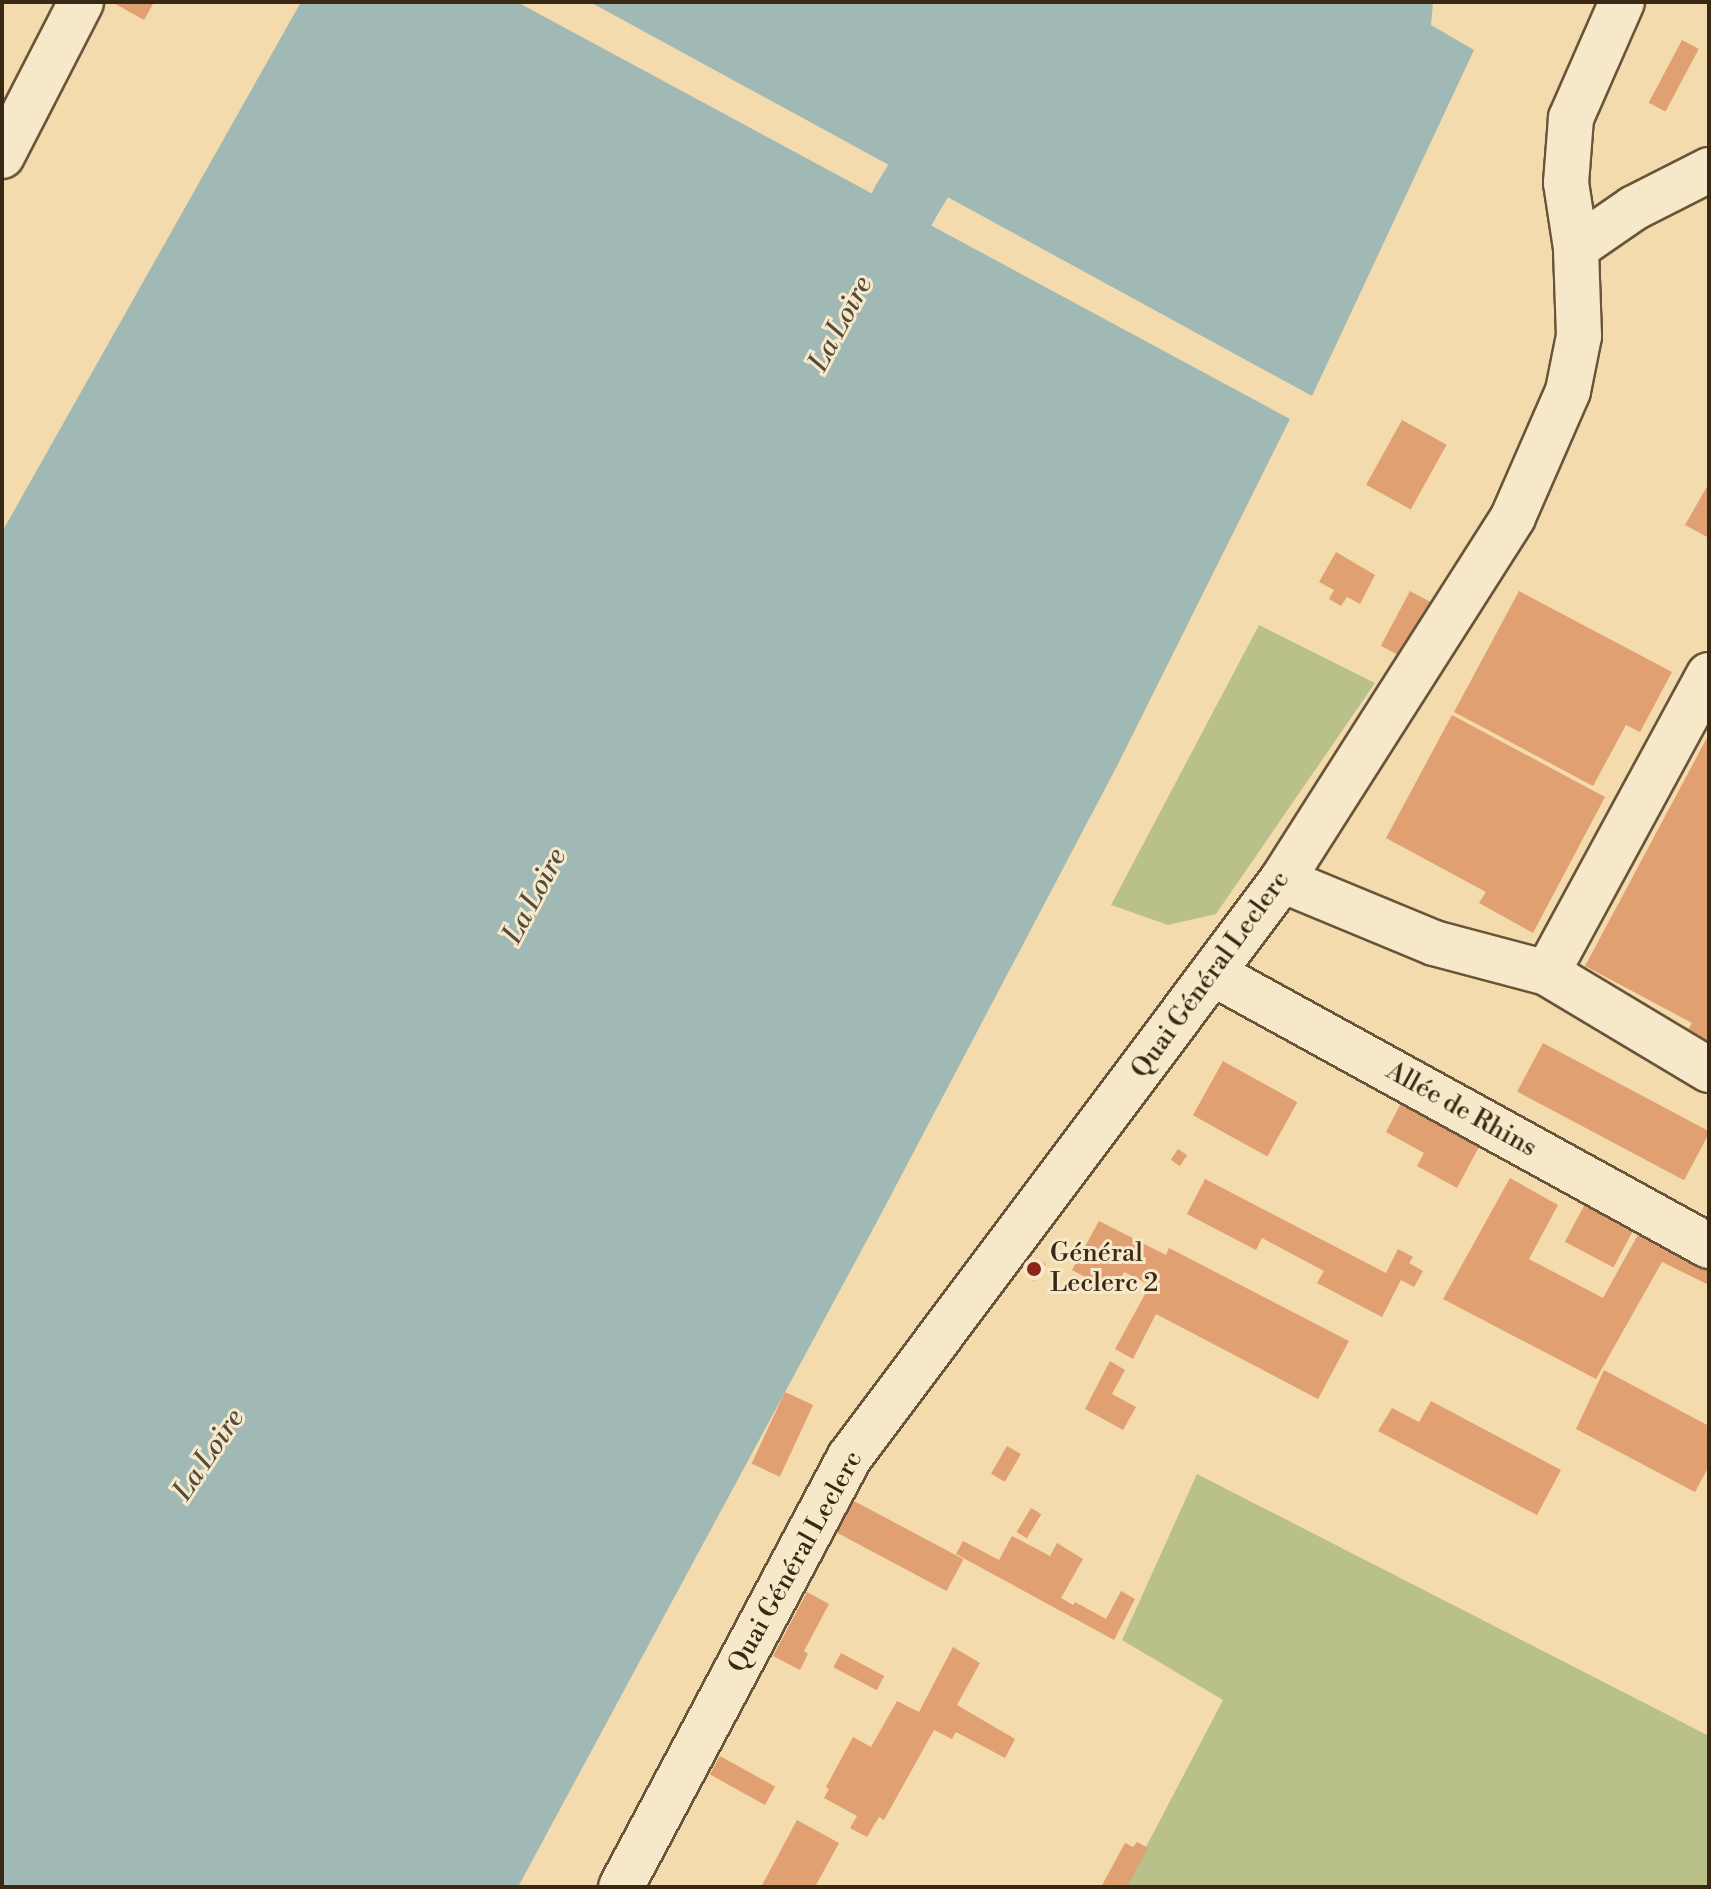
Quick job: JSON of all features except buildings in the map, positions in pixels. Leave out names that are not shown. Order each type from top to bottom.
[{"type":"street","points":[[2,156],[81,2]]},
{"type":"street","name":"Quai Général Leclerc","points":[[621,1887],[849,1458],[1282,880],[1513,517],[1568,391],[1579,336],[1576,248],[1566,183],[1571,118],[1622,2]]},
{"type":"street","points":[[1576,248],[1634,208],[1708,169]]},
{"type":"street","points":[[1547,973],[1709,675]]},
{"type":"street","points":[[1282,880],[1434,943],[1547,973],[1709,1070]]},
{"type":"street","name":"Allée de Rhins","points":[[1214,974],[1709,1246]]},
{"type":"green space","points":[[1259,625],[1375,683],[1216,914],[1168,925],[1111,905]]},
{"type":"green space","points":[[1197,1474],[1709,1736],[1709,1887],[1125,1887],[1223,1700],[1122,1640]]},
{"type":"water","points":[[301,2],[517,2],[1290,419],[1117,766],[880,1216],[518,1887],[2,1887],[2,532]]},
{"type":"water","points":[[590,2],[1433,2],[1431,25],[1474,50],[1312,396]]},
{"type":"waterway","name":"La Loire","points":[[858,292],[906,201],[1026,2]]},
{"type":"place","name":"Général Leclerc 2","points":[[1034,1269]]}]
